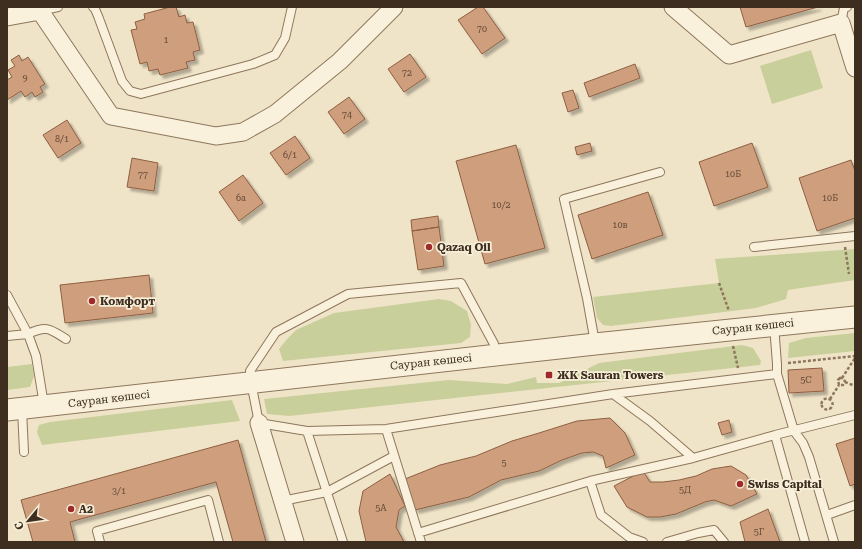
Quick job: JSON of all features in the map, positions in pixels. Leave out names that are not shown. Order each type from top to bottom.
[{"type":"street","points":[[7,17],[40,11],[111,116],[216,136],[243,132],[275,114],[340,61],[394,7]]},
{"type":"street","points":[[673,7],[729,55],[841,23],[855,68]]},
{"type":"street","name":"Сауран көшесі","points":[[14,409],[496,354],[855,316]]},
{"type":"street","points":[[259,423],[295,542]]},
{"type":"lane","points":[[40,11],[58,7]]},
{"type":"lane","points":[[93,7],[98,16],[122,81],[130,91],[141,94],[253,64],[275,55],[285,38],[292,7]]},
{"type":"lane","points":[[841,23],[844,8],[847,7]]},
{"type":"lane","points":[[595,344],[587,298],[564,199],[660,172]]},
{"type":"lane","points":[[754,247],[855,236]]},
{"type":"lane","points":[[496,354],[494,344],[461,283],[348,294],[276,332],[250,372],[259,423],[307,431],[386,429],[614,394],[777,374]]},
{"type":"lane","points":[[7,295],[28,334],[36,356],[44,406]]},
{"type":"lane","points":[[774,324],[777,374],[794,431],[803,444],[809,457],[834,542]]},
{"type":"lane","points":[[7,336],[28,334],[39,329],[51,329],[66,339]]},
{"type":"lane","points":[[614,394],[693,458]]},
{"type":"lane","points":[[14,409],[24,452]]},
{"type":"lane","points":[[418,533],[590,481],[693,458],[855,415]]},
{"type":"lane","points":[[386,429],[421,542]]},
{"type":"lane","points":[[307,431],[343,542]]},
{"type":"lane","points":[[775,435],[805,542]]},
{"type":"lane","points":[[282,501],[327,492],[394,456]]},
{"type":"lane","points":[[590,481],[601,515],[628,537],[643,542]]},
{"type":"lane","points":[[100,542],[97,531],[208,500],[220,542]]},
{"type":"lane","points":[[827,515],[855,505]]},
{"type":"lane","points":[[666,542],[714,530],[724,542]]},
{"type":"path","points":[[844,237],[849,274]]},
{"type":"path","points":[[719,283],[729,311]]},
{"type":"path","points":[[733,346],[740,379]]},
{"type":"path","points":[[777,364],[855,357]]},
{"type":"path","points":[[839,385],[838,380],[842,378],[855,357]]},
{"type":"path","points":[[842,378],[845,382],[855,386]]},
{"type":"path","points":[[830,398],[833,402],[832,406],[827,409],[824,408],[822,402],[824,399],[830,398],[839,385],[843,385],[845,382]]},
{"type":"green space","points":[[811,50],[823,88],[772,104],[760,66]]},
{"type":"green space","points":[[855,249],[855,280],[788,290],[786,299],[756,308],[611,326],[603,325],[597,318],[593,297],[719,283],[715,259]]},
{"type":"green space","points":[[439,299],[451,301],[467,311],[471,325],[470,337],[461,343],[283,361],[279,349],[296,330],[334,313]]},
{"type":"green space","points":[[855,333],[855,351],[788,358],[789,343],[806,338]]},
{"type":"green space","points":[[742,345],[753,348],[761,361],[760,365],[289,416],[267,414],[264,399],[449,380],[507,384],[536,377],[537,383],[559,383],[599,363]]},
{"type":"green space","points":[[32,364],[34,376],[30,387],[7,390],[7,367]]},
{"type":"green space","points":[[232,400],[240,421],[42,445],[37,432],[39,425],[50,422]]},
{"type":"building","points":[[170,7],[176,7],[179,17],[185,15],[187,23],[193,22],[200,50],[193,52],[195,60],[186,62],[188,68],[160,75],[158,69],[149,71],[147,62],[140,64],[131,30],[137,29],[135,22],[145,19],[144,14]]},
{"type":"building","points":[[478,7],[483,7],[505,38],[482,54],[458,20]]},
{"type":"building","points":[[740,7],[818,7],[746,27]]},
{"type":"building","points":[[410,54],[426,77],[404,92],[388,69]]},
{"type":"building","points":[[19,55],[22,61],[28,57],[45,84],[40,87],[43,92],[35,97],[32,92],[25,97],[21,91],[7,100],[7,80],[12,77],[8,70],[15,66],[11,60]]},
{"type":"building","points":[[635,64],[640,78],[589,97],[584,83]]},
{"type":"building","points":[[573,90],[579,108],[568,112],[562,93]]},
{"type":"building","points":[[349,97],[365,119],[344,134],[328,112]]},
{"type":"building","points":[[67,120],[81,143],[58,158],[43,135]]},
{"type":"building","points":[[295,136],[310,158],[286,175],[270,153]]},
{"type":"building","points":[[590,143],[592,151],[577,155],[575,147]]},
{"type":"building","points":[[752,143],[768,187],[714,206],[699,162]]},
{"type":"building","points":[[516,145],[545,248],[485,264],[456,161]]},
{"type":"building","points":[[132,158],[158,163],[154,191],[127,187]]},
{"type":"building","points":[[851,160],[855,171],[855,218],[817,231],[799,178]]},
{"type":"building","points":[[243,175],[263,203],[239,221],[219,192]]},
{"type":"building","points":[[648,192],[663,235],[592,259],[578,215]]},
{"type":"building","points":[[438,216],[439,227],[412,231],[411,220]]},
{"type":"building","points":[[439,227],[444,266],[418,270],[412,231]]},
{"type":"building","points":[[149,275],[153,313],[65,323],[60,285]]},
{"type":"building","points":[[822,368],[824,391],[789,393],[788,370]]},
{"type":"building","points":[[610,418],[625,433],[635,455],[606,468],[603,456],[593,452],[582,453],[562,460],[539,471],[501,480],[469,497],[415,510],[405,479],[440,465],[476,456],[512,441],[577,421]]},
{"type":"building","points":[[729,420],[732,432],[722,435],[718,423]]},
{"type":"building","points":[[855,438],[855,484],[850,486],[836,444]]},
{"type":"building","points":[[238,440],[266,542],[233,542],[216,482],[70,522],[75,542],[33,542],[21,500]]},
{"type":"building","points":[[731,466],[746,475],[757,494],[731,506],[714,500],[705,502],[676,514],[660,517],[647,517],[627,507],[614,486],[643,471],[650,482],[663,482],[696,476],[712,469]]},
{"type":"building","points":[[390,474],[405,506],[399,510],[396,527],[404,542],[366,542],[359,511],[363,491]]},
{"type":"building","points":[[768,509],[780,542],[745,542],[740,522]]},
{"type":"place","name":"Qazaq Oil","points":[[429,247]]},
{"type":"place","name":"Комфорт","points":[[92,301]]},
{"type":"place","name":"ЖК Sauran Towers","points":[[549,375]]},
{"type":"place","name":"Swiss Capital","points":[[740,484]]},
{"type":"place","name":"А2","points":[[71,509]]}]
